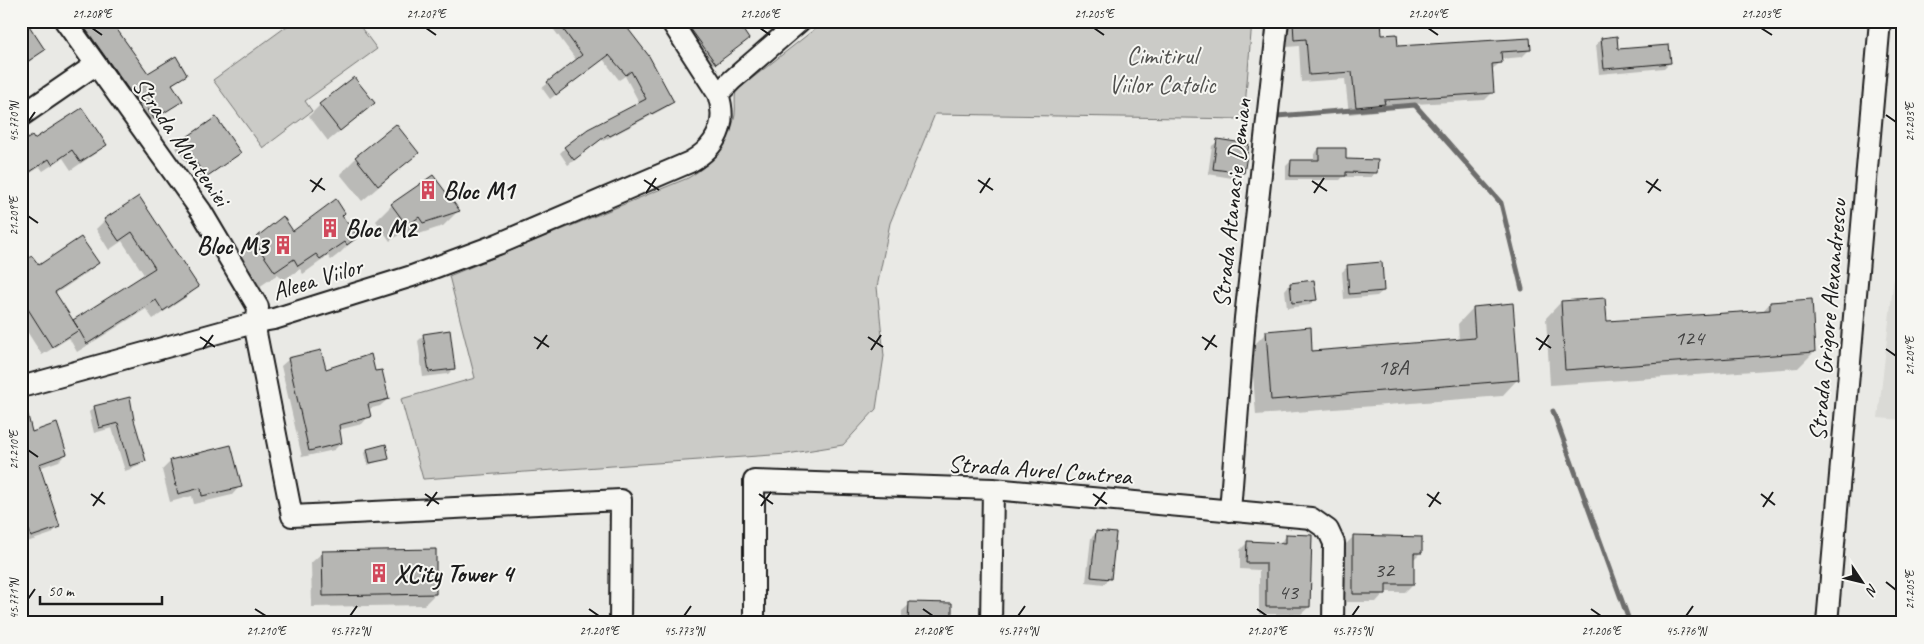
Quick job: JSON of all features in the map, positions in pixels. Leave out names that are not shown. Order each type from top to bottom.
[{"type":"street","name":"Strada Munteniei","points":[[65,21],[95,65],[127,104],[201,211],[258,307],[256,333],[292,516],[621,500],[620,623]]},
{"type":"street","points":[[671,21],[718,94],[800,21]]},
{"type":"street","name":"Strada Atanasie Demian","points":[[1230,511],[1245,318],[1278,21]]},
{"type":"street","name":"Strada Grigore Alexandrescu","points":[[1827,623],[1880,21]]},
{"type":"street","points":[[21,116],[95,65]]},
{"type":"street","name":"Aleea Viilor","points":[[21,387],[257,322],[274,319],[412,276],[498,244],[702,156],[715,141],[723,115],[718,94]]},
{"type":"street","name":"Strada Aurel Contrea","points":[[754,623],[754,481],[993,489],[1311,518],[1321,523],[1328,530],[1334,543],[1333,623]]},
{"type":"street","points":[[991,623],[993,489]]},
{"type":"shaded area","points":[[1899,233],[1903,233],[1903,420],[1878,418]]},
{"type":"green space","points":[[294,21],[356,21],[377,49],[305,101],[312,111],[263,148],[213,80]]},
{"type":"green space","name":"Cimitirul Viilor Catolic","points":[[825,21],[1252,21],[1244,119],[935,114],[890,223],[877,287],[884,356],[876,409],[843,445],[787,454],[423,479],[401,399],[475,378],[449,276],[688,178],[697,172],[719,152],[729,135],[735,115],[736,91]]},
{"type":"building","points":[[21,21],[26,21],[45,50],[21,66]]},
{"type":"building","points":[[80,21],[111,21],[148,73],[176,56],[187,75],[172,84],[183,101],[154,119],[143,101],[139,104]]},
{"type":"building","points":[[557,21],[622,21],[649,56],[674,102],[610,136],[608,134],[574,160],[564,147],[588,129],[646,99],[631,71],[626,75],[609,55],[556,95],[547,82],[582,55]]},
{"type":"building","points":[[685,21],[737,21],[749,39],[716,64]]},
{"type":"building","points":[[1293,21],[1381,21],[1382,35],[1397,34],[1398,46],[1530,38],[1531,50],[1501,52],[1502,63],[1492,64],[1494,93],[1384,100],[1385,104],[1356,107],[1352,72],[1309,75],[1306,39],[1294,40]]},
{"type":"building","points":[[1617,36],[1618,49],[1669,45],[1671,63],[1604,69],[1601,38]]},
{"type":"building","points":[[354,77],[375,103],[340,131],[319,104]]},
{"type":"building","points":[[82,108],[107,145],[80,162],[72,150],[52,164],[49,159],[21,178],[21,143],[32,136],[34,139]]},
{"type":"building","points":[[216,117],[241,153],[206,177],[181,141]]},
{"type":"building","points":[[396,124],[419,153],[378,186],[355,157]]},
{"type":"building","points":[[1217,139],[1249,144],[1244,173],[1213,169]]},
{"type":"building","points":[[1319,148],[1346,148],[1346,159],[1378,160],[1377,173],[1346,172],[1346,176],[1290,176],[1291,160],[1319,160]]},
{"type":"building","name":"Bloc M1","points":[[433,175],[460,211],[423,223],[419,217],[407,226],[391,204]]},
{"type":"building","points":[[139,196],[199,287],[163,311],[156,300],[87,344],[79,330],[52,347],[21,298],[21,262],[32,256],[39,265],[81,237],[99,263],[55,292],[78,328],[73,320],[155,268],[132,232],[119,241],[104,219]]},
{"type":"building","points":[[336,199],[345,213],[342,216],[358,237],[347,245],[345,242],[320,259],[316,254],[298,266],[294,259],[275,272],[253,240],[283,216],[293,231]]},
{"type":"building","points":[[1382,262],[1384,291],[1349,294],[1347,265]]},
{"type":"building","points":[[1314,280],[1317,300],[1292,303],[1290,283]]},
{"type":"building","points":[[1605,298],[1607,321],[1770,310],[1770,302],[1812,299],[1815,352],[1565,370],[1561,301]]},
{"type":"building","points":[[1513,303],[1519,380],[1271,400],[1266,331],[1311,327],[1312,351],[1475,338],[1473,307]]},
{"type":"building","points":[[450,330],[455,369],[429,372],[423,334]]},
{"type":"building","points":[[321,350],[326,369],[371,354],[375,371],[382,370],[389,399],[368,404],[371,417],[339,425],[342,443],[309,451],[288,358]]},
{"type":"building","points":[[130,397],[134,420],[146,461],[130,466],[118,423],[99,428],[94,406]]},
{"type":"building","points":[[21,407],[26,407],[32,432],[57,423],[67,454],[39,464],[60,527],[31,537],[29,530],[21,532]]},
{"type":"building","points":[[386,444],[389,459],[370,463],[367,449]]},
{"type":"building","points":[[231,445],[242,487],[202,496],[201,488],[178,494],[170,460]]},
{"type":"building","points":[[1096,531],[1116,533],[1111,579],[1091,577]]},
{"type":"building","points":[[1286,534],[1312,535],[1310,607],[1266,607],[1266,563],[1246,563],[1247,541],[1286,543]]},
{"type":"building","points":[[1353,535],[1422,537],[1422,553],[1414,553],[1414,584],[1386,584],[1386,594],[1353,594]]},
{"type":"building","name":"XCity Tower 4","points":[[436,549],[436,594],[323,596],[322,551]]},
{"type":"building","points":[[909,602],[952,603],[952,623],[908,623]]},
{"type":"waterway","points":[[1277,116],[1415,105],[1501,203],[1522,289]]},
{"type":"waterway","points":[[1553,411],[1630,623]]},
{"type":"place","name":"Bloc M1","points":[[428,190]]},
{"type":"place","name":"Bloc M2","points":[[330,228]]},
{"type":"place","name":"Bloc M3","points":[[283,245]]},
{"type":"place","name":"XCity Tower 4","points":[[379,573]]}]
